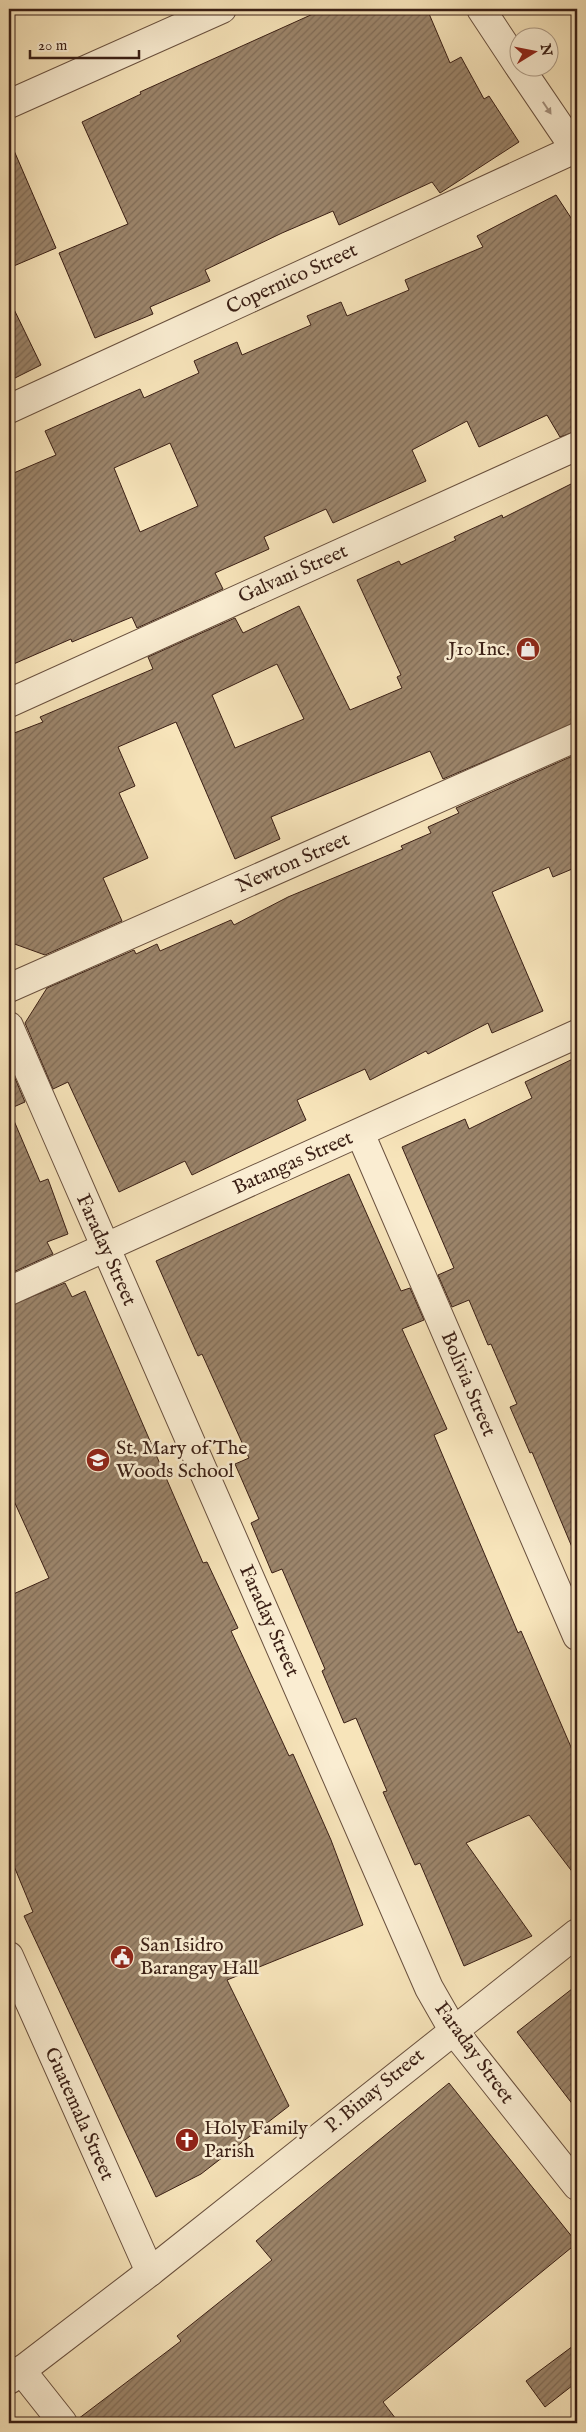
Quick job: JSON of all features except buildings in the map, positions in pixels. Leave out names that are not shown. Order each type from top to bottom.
[{"type":"street","points":[[9,104],[222,9]]},
{"type":"street","points":[[481,9],[508,50]]},
{"type":"street","points":[[527,78],[576,151]]},
{"type":"street","name":"Copernico Street","points":[[9,409],[576,151]]},
{"type":"street","name":"Galvani Street","points":[[9,703],[577,446]]},
{"type":"street","name":"Newton Street","points":[[9,988],[577,737]]},
{"type":"street","name":"Faraday Street","points":[[9,1026],[425,1979],[453,2030],[577,2186]]},
{"type":"street","name":"Batangas Street","points":[[9,1291],[577,1034]]},
{"type":"street","name":"Bolivia Street","points":[[360,1133],[577,1636]]},
{"type":"street","name":"P. Binay Street","points":[[15,2375],[150,2272],[577,1933]]},
{"type":"street","name":"Guatemala Street","points":[[9,1956],[150,2272]]},
{"type":"street","points":[[15,2375],[63,2423]]},
{"type":"place","name":"J10 Inc.","points":[[528,649]]},
{"type":"place","name":"St. Mary of The Woods School","points":[[98,1460]]},
{"type":"place","name":"San Isidro Barangay Hall","points":[[122,1957]]},
{"type":"place","name":"Holy Family Parish","points":[[187,2140]]}]
